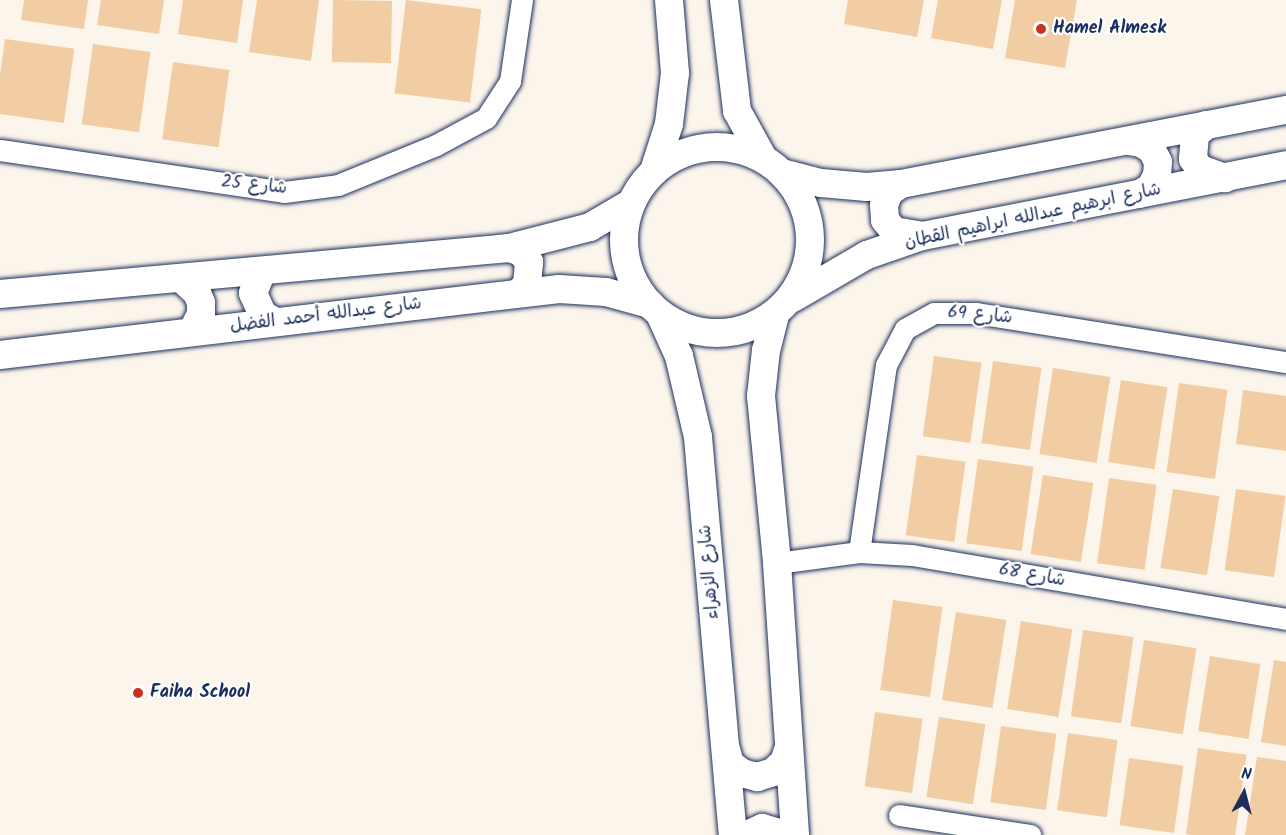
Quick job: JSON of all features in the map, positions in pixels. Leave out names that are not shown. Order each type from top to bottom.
[{"type":"street","name":"شارع 25","points":[[0,150],[284,192],[327,186],[436,146],[486,118],[510,81],[522,0]]},
{"type":"street","points":[[0,294],[509,248],[590,227],[631,203],[654,171],[669,124],[675,73],[669,0]]},
{"type":"street","points":[[724,0],[737,111],[772,165],[798,192],[808,217],[812,244],[806,272],[783,307],[766,350],[761,396],[777,563],[795,835]]},
{"type":"street","points":[[654,171],[692,150],[716,147],[740,149],[772,165],[821,183],[867,187],[901,184],[1286,110]]},
{"type":"street","points":[[1206,124],[1195,135],[1193,159],[1200,169],[1225,178]]},
{"type":"street","points":[[1128,141],[1141,142],[1158,162],[1157,175],[1151,187],[1140,194]]},
{"type":"street","name":"شارع ابرهيم عبدالله ابراهيم القطان","points":[[783,307],[867,255],[922,236],[1286,165]]},
{"type":"street","points":[[901,184],[889,192],[884,205],[885,220],[894,231],[922,236]]},
{"type":"street","points":[[631,203],[623,242],[626,263],[633,282],[655,309],[679,326],[724,334],[747,329],[783,307]]},
{"type":"street","points":[[509,248],[521,252],[529,262],[527,285],[518,293]]},
{"type":"street","points":[[262,271],[253,293],[263,315],[274,321]]},
{"type":"street","points":[[182,279],[197,293],[201,303],[201,314],[192,332]]},
{"type":"street","name":"شارع عبدالله أحمد الفضل","points":[[0,355],[559,289],[606,292],[655,309]]},
{"type":"street","name":"شارع الزهراء","points":[[655,309],[679,356],[698,437],[733,835]]},
{"type":"street","name":"شارع 69","points":[[859,552],[886,365],[904,329],[934,313],[976,313],[1286,362]]},
{"type":"street","name":"شارع 68","points":[[777,563],[859,552],[912,555],[1286,619]]},
{"type":"street","points":[[726,749],[730,764],[742,774],[757,777],[773,772],[784,762],[789,747]]},
{"type":"street","points":[[899,815],[1030,835]]},
{"type":"street","points":[[747,835],[762,828],[787,835]]},
{"type":"building","points":[[24,0],[88,0],[84,29],[21,20]]},
{"type":"building","points":[[101,0],[164,0],[159,34],[97,25]]},
{"type":"building","points":[[183,0],[243,0],[237,43],[178,34]]},
{"type":"building","points":[[257,0],[319,0],[311,61],[249,52]]},
{"type":"building","points":[[333,0],[392,1],[391,63],[332,62]]},
{"type":"building","points":[[406,0],[481,9],[470,103],[395,93]]},
{"type":"building","points":[[848,0],[924,0],[917,37],[844,24]]},
{"type":"building","points":[[938,0],[1002,0],[993,49],[931,38]]},
{"type":"building","name":"Hamel Almesk","points":[[1015,0],[1077,0],[1065,68],[1005,58]]},
{"type":"building","points":[[5,39],[74,49],[64,123],[0,114],[0,75]]},
{"type":"building","points":[[93,44],[150,52],[139,132],[82,124]]},
{"type":"building","points":[[173,62],[229,70],[219,147],[162,139]]},
{"type":"building","points":[[934,356],[982,363],[970,443],[923,436]]},
{"type":"building","points":[[993,361],[1042,368],[1030,450],[981,443]]},
{"type":"building","points":[[1053,368],[1110,377],[1097,463],[1039,454]]},
{"type":"building","points":[[1121,380],[1167,387],[1154,469],[1108,462]]},
{"type":"building","points":[[1179,383],[1228,390],[1215,479],[1166,472]]},
{"type":"building","points":[[1243,390],[1286,396],[1286,451],[1236,444]]},
{"type":"building","points":[[917,455],[966,462],[954,542],[906,535]]},
{"type":"building","points":[[978,459],[1033,467],[1022,551],[966,543]]},
{"type":"building","points":[[1043,475],[1093,483],[1081,562],[1030,554]]},
{"type":"building","points":[[1109,478],[1157,485],[1145,570],[1097,563]]},
{"type":"building","points":[[1173,489],[1219,496],[1207,575],[1160,568]]},
{"type":"building","points":[[1236,489],[1286,496],[1274,577],[1225,570]]},
{"type":"building","points":[[893,600],[943,607],[930,697],[880,690]]},
{"type":"building","points":[[956,612],[1006,620],[992,708],[942,700]]},
{"type":"building","points":[[1021,621],[1072,629],[1058,717],[1007,709]]},
{"type":"building","points":[[1083,630],[1134,637],[1121,723],[1071,716]]},
{"type":"building","points":[[1144,640],[1196,648],[1183,734],[1130,726]]},
{"type":"building","points":[[1210,656],[1260,664],[1248,739],[1198,731]]},
{"type":"building","points":[[1274,660],[1286,662],[1286,746],[1261,742]]},
{"type":"building","points":[[875,712],[923,719],[912,793],[865,786]]},
{"type":"building","points":[[939,717],[985,724],[973,804],[926,797]]},
{"type":"building","points":[[1001,726],[1056,734],[1046,810],[990,802]]},
{"type":"building","points":[[1068,733],[1118,740],[1107,817],[1057,810]]},
{"type":"building","points":[[1198,748],[1247,755],[1235,835],[1186,834]]},
{"type":"building","points":[[1257,757],[1286,761],[1286,835],[1245,835]]},
{"type":"building","points":[[1129,758],[1183,766],[1174,833],[1120,825]]},
{"type":"place","name":"Hamel Almesk","points":[[1041,29]]},
{"type":"place","name":"Faiha School","points":[[138,693]]}]
